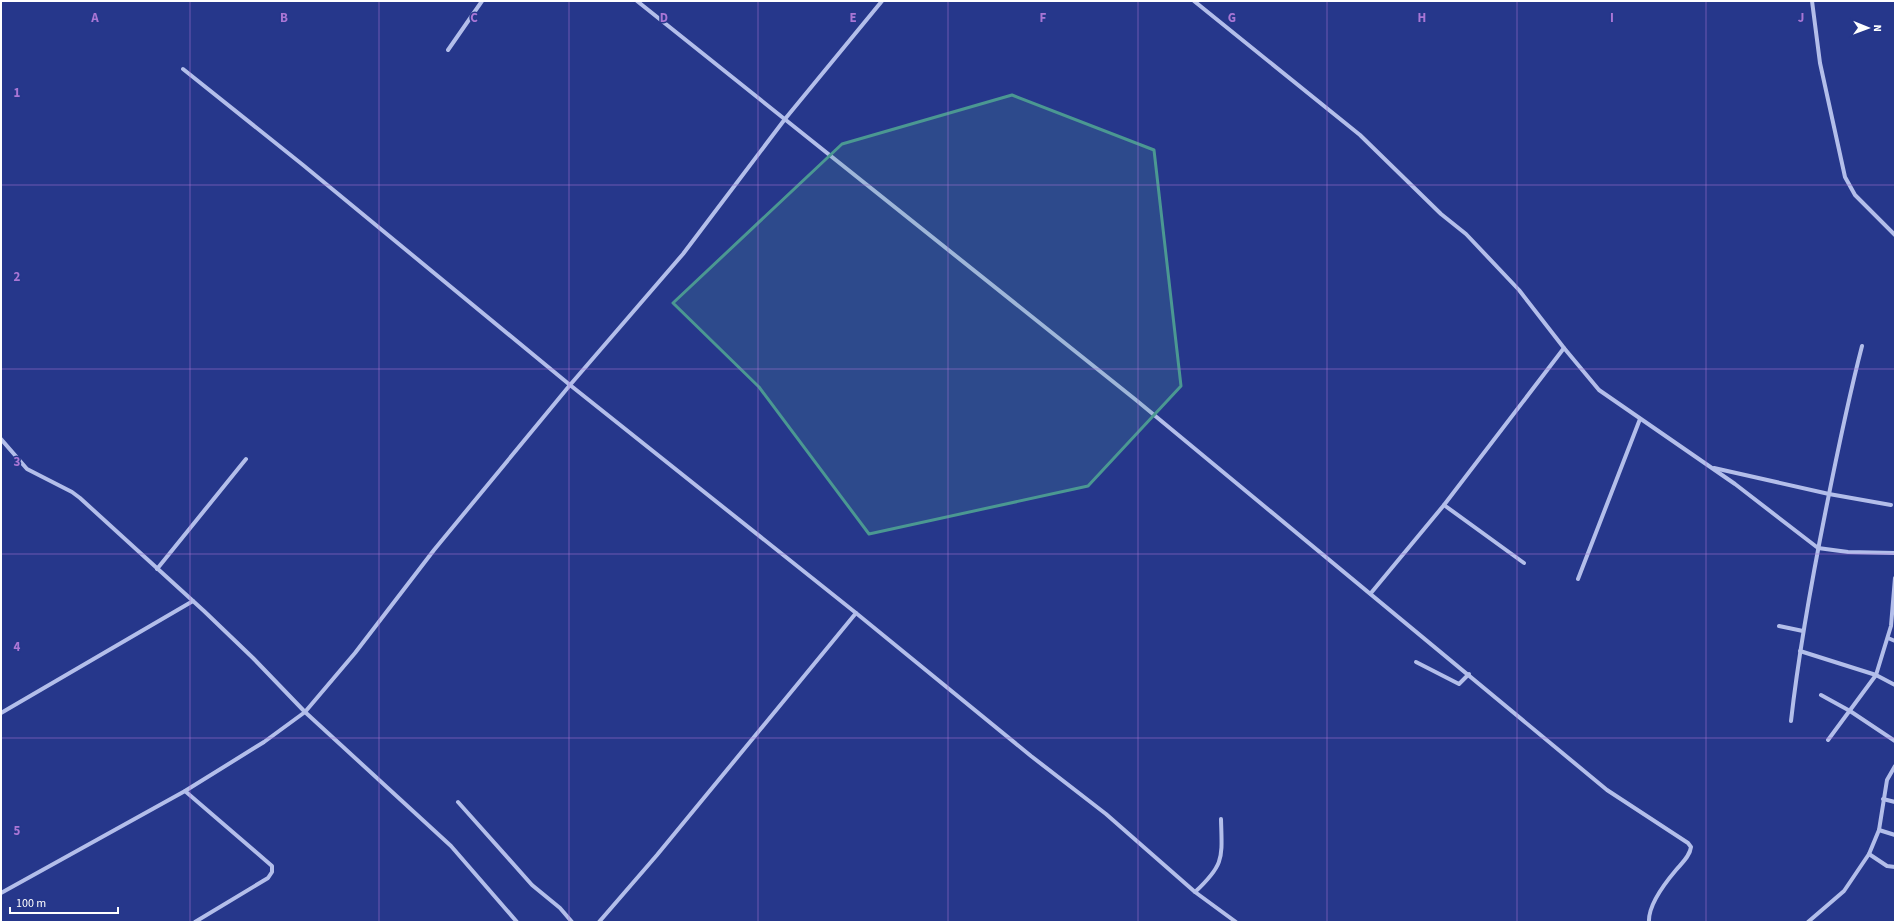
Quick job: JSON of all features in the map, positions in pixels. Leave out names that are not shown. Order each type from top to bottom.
[{"type":"street","points":[[448,50],[482,1]]},
{"type":"street","points":[[637,1],[1136,400],[1608,790],[1688,843],[1691,847],[1690,852],[1673,874],[1650,910],[1649,922]]},
{"type":"street","points":[[1,893],[185,791],[264,742],[305,712],[355,653],[425,562],[570,385],[683,254],[785,119],[882,1]]},
{"type":"street","points":[[1194,1],[1360,135],[1441,214],[1466,234],[1519,290],[1599,390],[1711,468],[1818,548],[1848,552],[1895,553]]},
{"type":"street","points":[[1812,1],[1820,63],[1845,177],[1855,195],[1895,235]]},
{"type":"street","points":[[183,69],[303,165],[570,385],[1031,756],[1106,814],[1195,892],[1236,922]]},
{"type":"street","points":[[1791,721],[1803,631],[1818,548],[1844,415],[1862,346]]},
{"type":"street","points":[[1371,593],[1444,505],[1564,348]]},
{"type":"street","points":[[1578,579],[1640,419]]},
{"type":"street","points":[[1,439],[27,470],[72,492],[80,498],[193,601],[253,658],[305,712],[451,846],[517,922]]},
{"type":"street","points":[[157,569],[246,459]]},
{"type":"street","points":[[1711,468],[1829,494],[1891,505]]},
{"type":"street","points":[[1444,505],[1524,563]]},
{"type":"street","points":[[1828,740],[1876,675],[1891,626],[1894,606],[1895,578]]},
{"type":"street","points":[[1,713],[193,601]]},
{"type":"street","points":[[599,922],[657,855],[856,614]]},
{"type":"street","points":[[1779,626],[1803,631]]},
{"type":"street","points":[[1888,638],[1895,641]]},
{"type":"street","points":[[1800,651],[1876,675],[1895,685]]},
{"type":"street","points":[[1416,662],[1459,684],[1469,674]]},
{"type":"street","points":[[1820,695],[1850,711],[1895,741]]},
{"type":"street","points":[[1808,922],[1844,891],[1869,854],[1879,830],[1887,780],[1895,766]]},
{"type":"street","points":[[185,791],[272,866],[272,872],[268,878],[196,922]]},
{"type":"street","points":[[1883,799],[1895,802]]},
{"type":"street","points":[[458,802],[532,885],[560,908],[572,922]]},
{"type":"street","points":[[1195,892],[1213,875],[1220,863],[1222,851],[1221,818]]},
{"type":"street","points":[[1879,830],[1895,834]]},
{"type":"street","points":[[1869,854],[1887,866],[1895,868]]},
{"type":"highlighted area","points":[[1012,95],[1154,150],[1181,386],[1088,486],[869,534],[759,387],[673,303],[842,144]]}]
